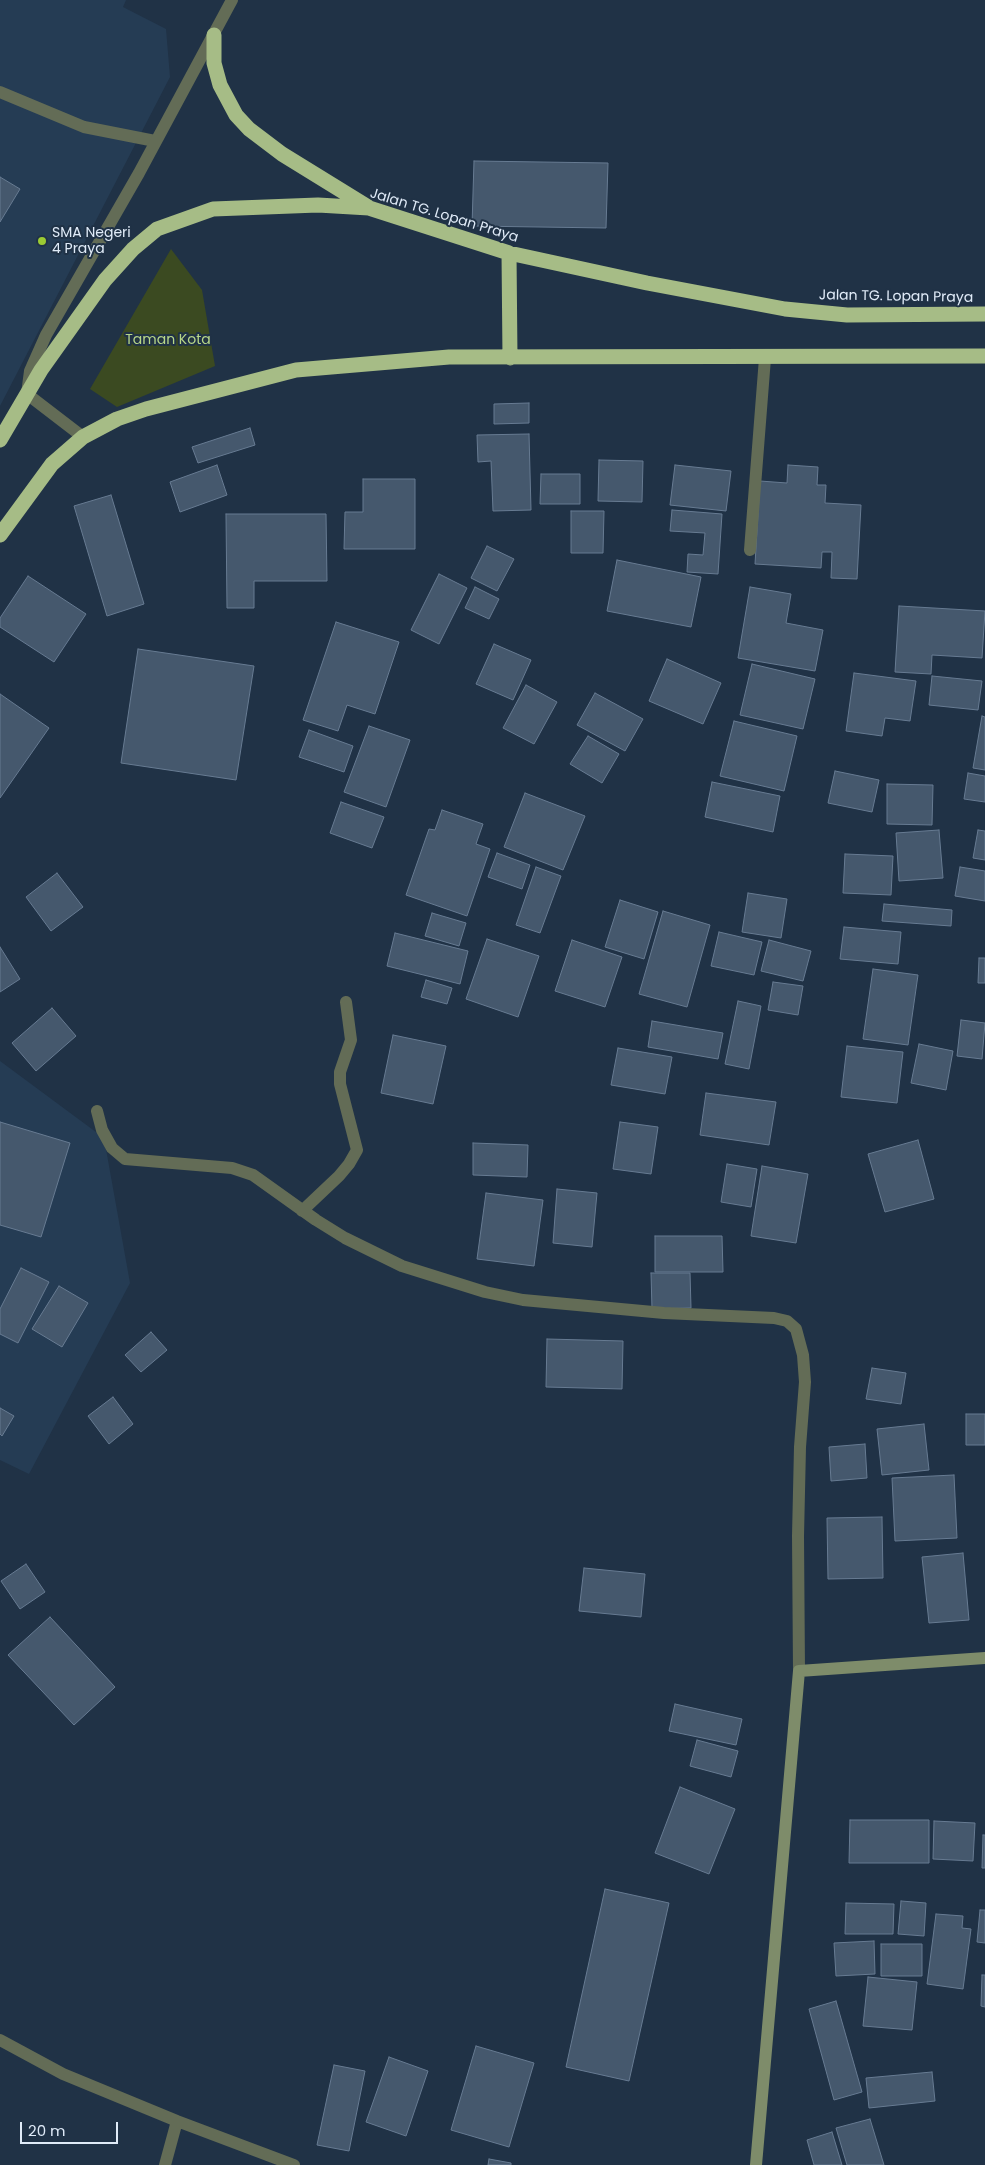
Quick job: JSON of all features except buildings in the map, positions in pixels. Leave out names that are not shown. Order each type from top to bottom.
[{"type":"highway","points":[[214,35],[214,63],[220,85],[236,115],[249,130],[282,154],[369,208]]},
{"type":"highway","name":"Jalan TG. Lopan Praya","points":[[0,440],[27,394],[83,308],[133,249],[157,229],[213,209],[318,205],[369,208],[509,253],[647,284],[785,309],[847,315],[985,314]]},
{"type":"highway","points":[[509,253],[510,358]]},
{"type":"highway","points":[[0,535],[52,464],[83,437],[146,409],[296,370],[450,357],[765,358],[985,356]]},
{"type":"street","points":[[83,437],[27,394],[30,371],[44,340],[232,0]]},
{"type":"street","points":[[0,92],[84,127],[155,141]]},
{"type":"street","points":[[750,550],[765,358]]},
{"type":"street","points":[[302,1211],[344,1170],[357,1150],[340,1084],[340,1072],[351,1040],[346,1002]]},
{"type":"street","points":[[97,1111],[102,1130],[112,1148],[125,1159],[236,1170],[253,1175],[302,1211],[345,1238],[402,1266],[485,1292],[523,1300],[664,1313],[774,1318],[787,1321],[796,1329],[803,1355],[805,1382],[800,1447],[798,1536],[799,1671],[756,2165]]},
{"type":"street","points":[[799,1671],[985,1658]]},
{"type":"street","points":[[0,2040],[63,2074],[177,2121],[294,2165]]},
{"type":"street","points":[[165,2165],[177,2121]]},
{"type":"shaded area","name":"SMA Negeri 4 Praya","points":[[0,0],[126,0],[123,7],[166,29],[170,77],[0,406]]},
{"type":"shaded area","points":[[0,1061],[104,1138],[130,1283],[29,1474],[0,1460]]},
{"type":"green space","name":"Taman Kota","points":[[171,249],[202,290],[215,366],[117,407],[90,389]]},
{"type":"place","name":"SMA Negeri 4 Praya","points":[[42,241]]}]
